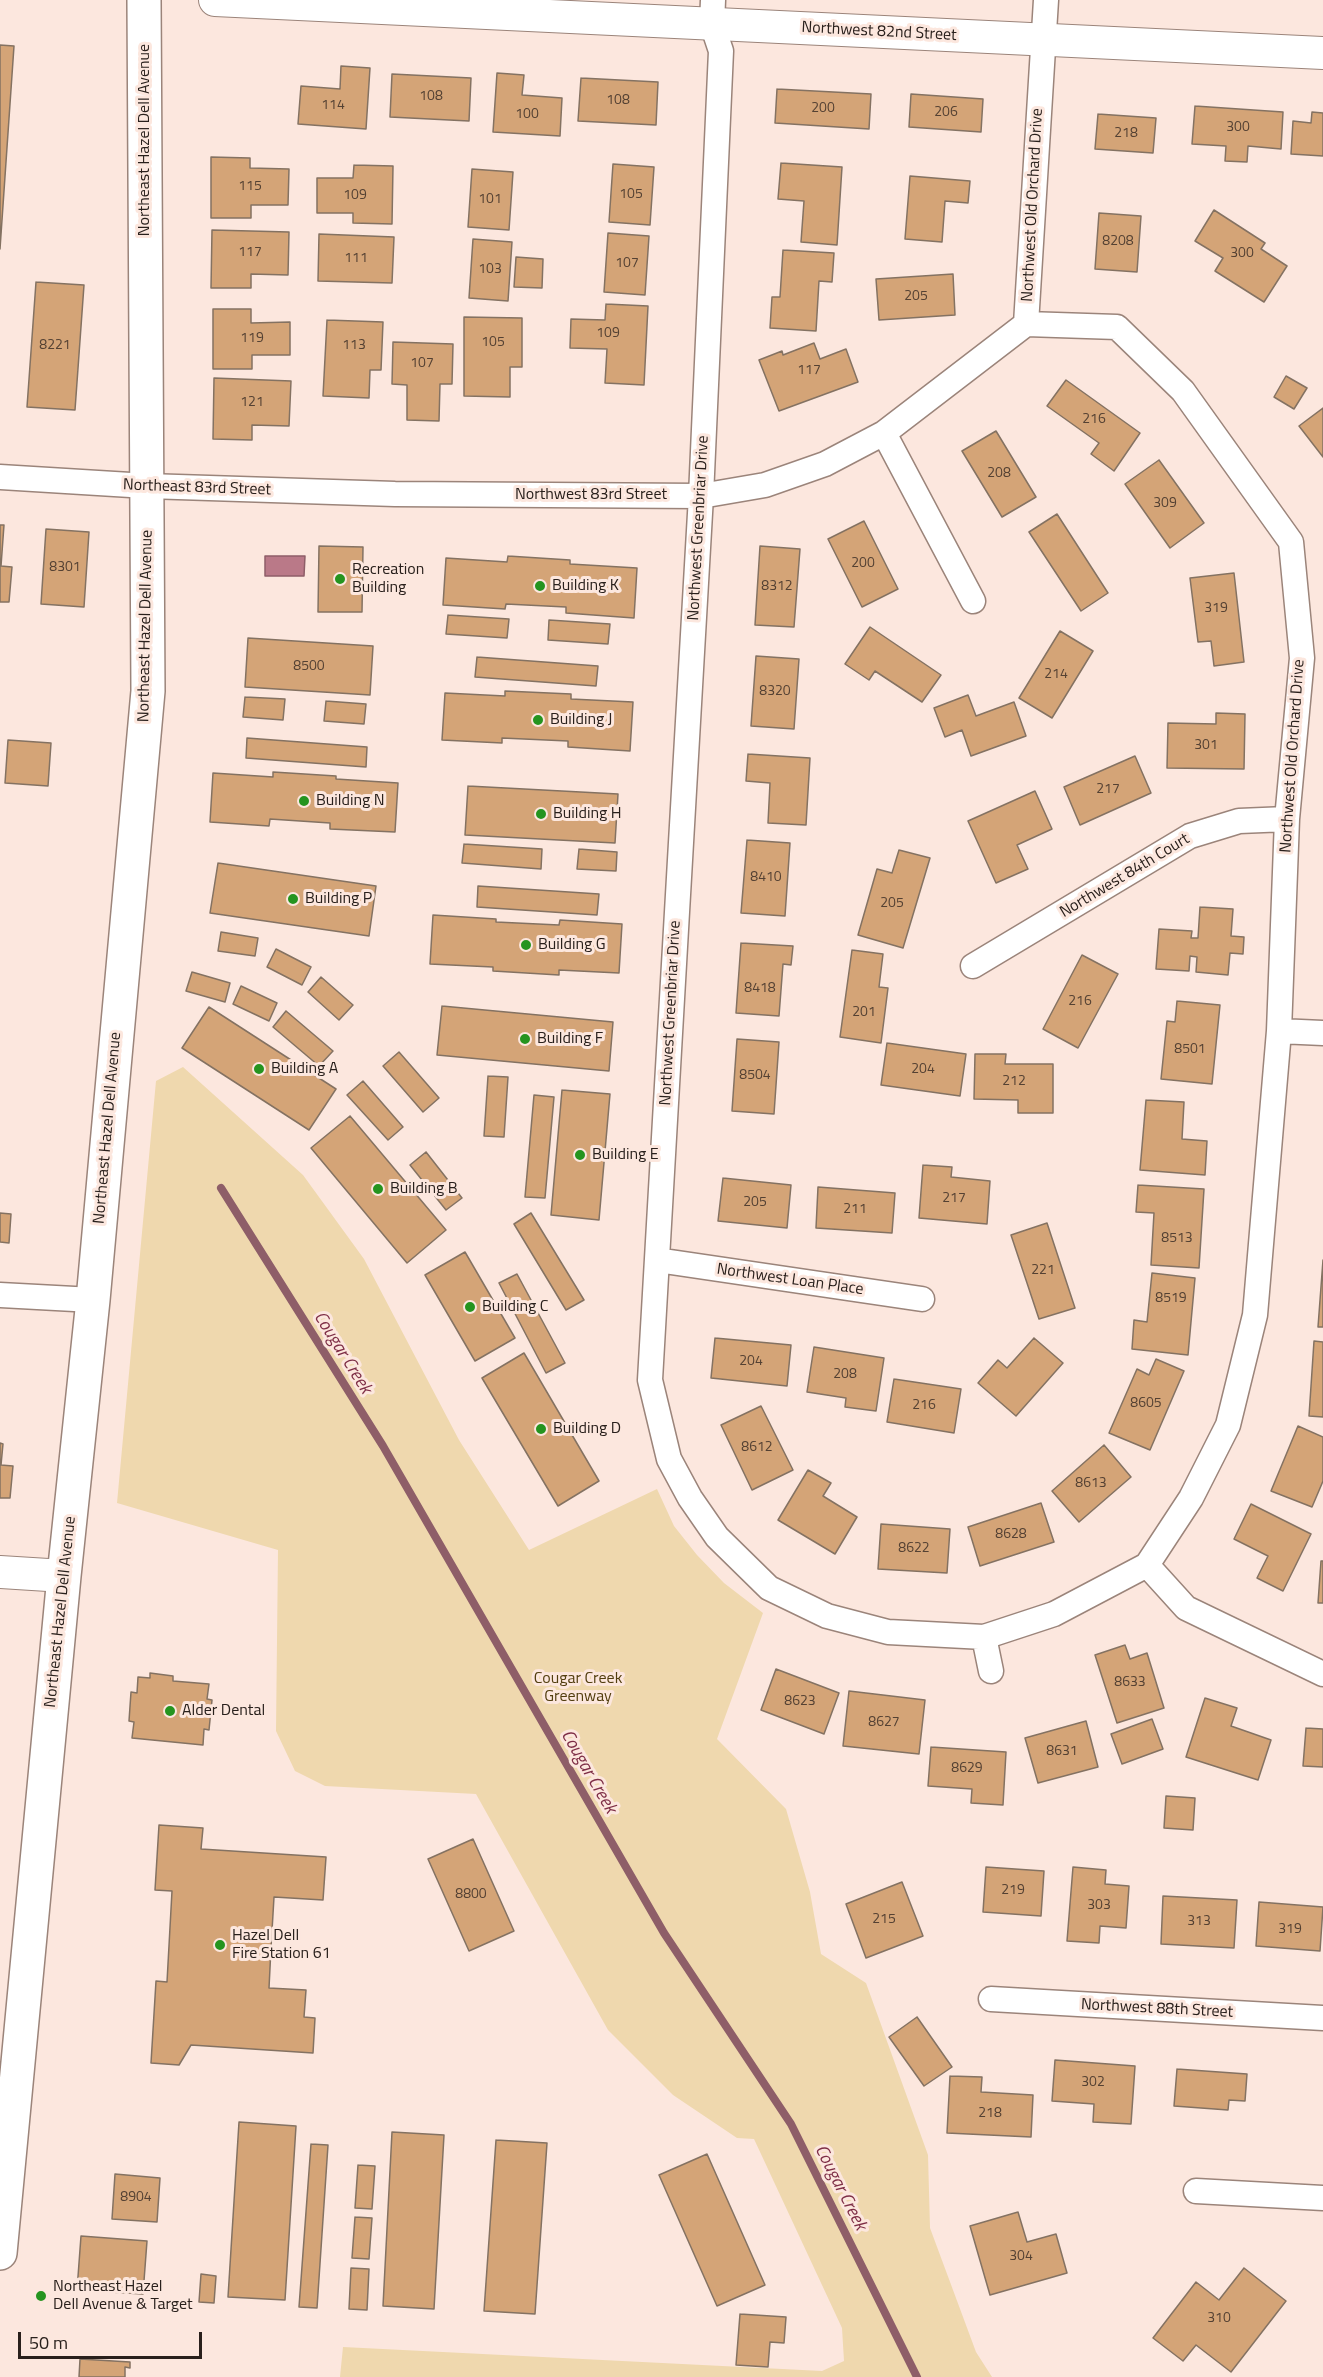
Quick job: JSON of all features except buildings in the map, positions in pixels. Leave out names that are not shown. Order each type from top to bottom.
[{"type":"main road","name":"Northeast Hazel Dell Avenue","points":[[0,2253],[64,1576],[93,1300],[148,691],[144,0]]},
{"type":"street","name":"Northwest 82nd Street","points":[[215,0],[713,12],[1043,40],[1323,52]]},
{"type":"street","name":"Northwest Old Orchard Drive","points":[[1046,0],[1026,324],[1117,327],[1183,391],[1291,542],[1302,658],[1287,819],[1279,1030],[1255,1315],[1228,1425],[1191,1498],[1147,1565]]},
{"type":"street","name":"Northwest Greenbriar Drive","points":[[713,12],[722,51],[701,496],[650,1380],[669,1459],[690,1498],[717,1537],[769,1588],[826,1616],[888,1632],[984,1637],[1054,1614],[1147,1565]]},
{"type":"street","name":"Northwest 83rd Street","points":[[395,495],[701,496],[765,485],[825,464],[884,433],[1026,324]]},
{"type":"street","points":[[884,433],[973,601]]},
{"type":"street","name":"Northeast 83rd Street","points":[[0,477],[147,486],[395,495]]},
{"type":"street","name":"Northwest 84th Court","points":[[973,966],[1190,836],[1239,820],[1287,819]]},
{"type":"street","points":[[1279,1030],[1323,1033]]},
{"type":"street","name":"Northwest Loan Place","points":[[657,1260],[922,1299]]},
{"type":"street","points":[[0,1295],[93,1300]]},
{"type":"street","points":[[1147,1565],[1186,1608],[1323,1674]]},
{"type":"street","points":[[0,1572],[64,1576]]},
{"type":"street","points":[[984,1637],[991,1671]]},
{"type":"street","name":"Northwest 88th Street","points":[[991,1999],[1323,2018]]},
{"type":"street","points":[[1196,2191],[1323,2198]]},
{"type":"green space","name":"Cougar Creek Greenway","points":[[183,1067],[303,1175],[364,1259],[459,1440],[529,1550],[657,1489],[674,1526],[697,1555],[724,1583],[763,1613],[717,1739],[786,1809],[810,1892],[821,1954],[866,1983],[928,2155],[930,2228],[976,2352],[992,2377],[340,2377],[343,2347],[822,2371],[844,2361],[842,2328],[754,2139],[737,2138],[673,2095],[608,2030],[476,1794],[325,1786],[295,1771],[276,1731],[278,1550],[117,1503],[156,1081]]},
{"type":"shaded area","points":[[265,556],[305,556],[304,576],[265,576]]},
{"type":"waterway","name":"Cougar Creek","points":[[221,1188],[383,1446],[664,1933],[791,2124],[917,2377]]},
{"type":"place","name":"Recreation Building","points":[[340,579]]},
{"type":"place","name":"Building K","points":[[540,586]]},
{"type":"place","name":"Building J","points":[[538,720]]},
{"type":"place","name":"Building N","points":[[304,801]]},
{"type":"place","name":"Building H","points":[[541,814]]},
{"type":"place","name":"Building P","points":[[293,899]]},
{"type":"place","name":"Building G","points":[[526,945]]},
{"type":"place","name":"Building F","points":[[525,1039]]},
{"type":"place","name":"Building A","points":[[259,1069]]},
{"type":"place","name":"Building E","points":[[580,1155]]},
{"type":"place","name":"Building B","points":[[378,1189]]},
{"type":"place","name":"Building C","points":[[470,1307]]},
{"type":"place","name":"Building D","points":[[541,1429]]},
{"type":"place","name":"Alder Dental","points":[[170,1711]]},
{"type":"place","name":"Hazel Dell Fire Station 61","points":[[220,1945]]},
{"type":"place","name":"Northeast Hazel Dell Avenue & Target","points":[[41,2296]]}]
